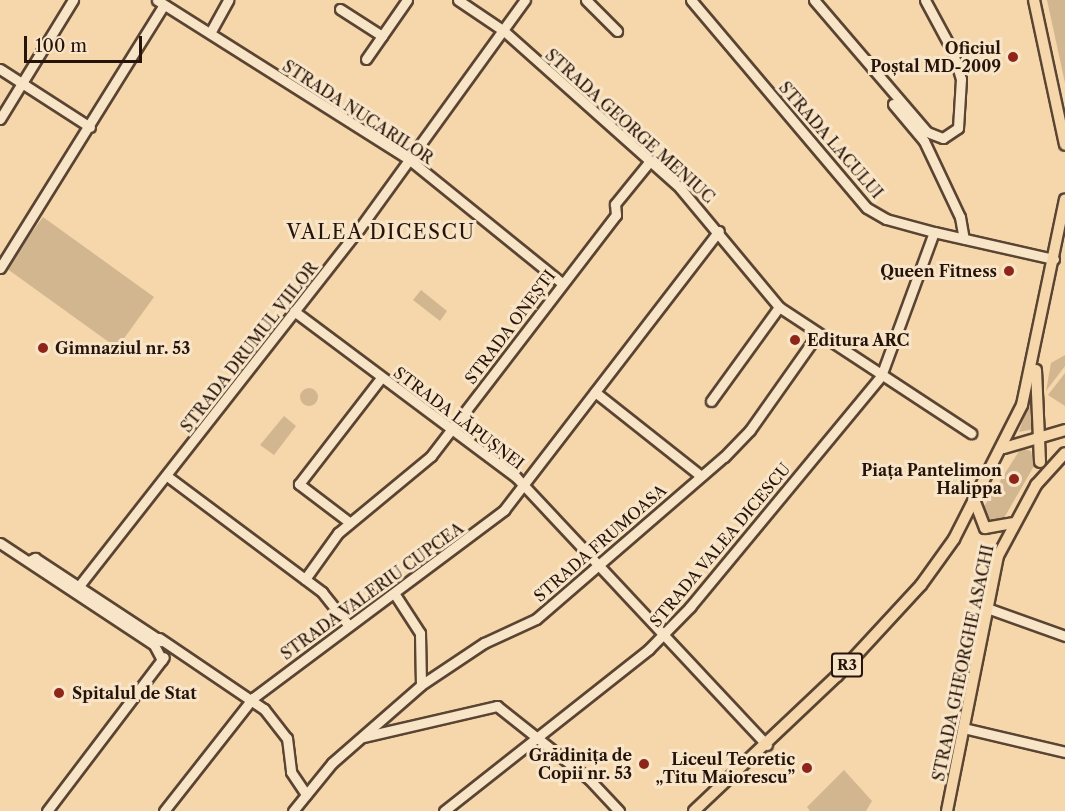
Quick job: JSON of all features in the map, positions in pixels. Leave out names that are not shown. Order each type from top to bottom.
[{"type":"main road","points":[[1034,0],[1065,146]]},
{"type":"main road","points":[[1004,448],[1036,351],[1065,199]]},
{"type":"main road","points":[[1036,351],[1041,435],[1036,485]]},
{"type":"main road","points":[[1004,448],[1017,442],[1065,430]]},
{"type":"main road","points":[[1017,442],[1033,445],[1040,462]]},
{"type":"main road","name":"R3","points":[[694,811],[767,745],[928,577],[1004,448]]},
{"type":"main road","points":[[1036,485],[1065,453]]},
{"type":"main road","name":"STRADA GHEORGHE ASACHI","points":[[947,811],[998,556],[1013,523],[1036,485]]},
{"type":"main road","points":[[975,499],[976,514],[985,528],[1013,523]]},
{"type":"street","points":[[0,119],[73,0]]},
{"type":"street","points":[[210,33],[228,0]]},
{"type":"street","points":[[366,59],[407,0]]},
{"type":"street","name":"STRADA GEORGE MENIUC","points":[[458,0],[504,31],[650,161],[719,231],[779,307],[817,335],[971,433]]},
{"type":"street","name":"STRADA DRUMUL VIILOR","points":[[77,588],[167,476],[410,160],[525,0]]},
{"type":"street","points":[[586,0],[617,31]]},
{"type":"street","name":"STRADA LACULUI","points":[[691,0],[867,208],[886,219],[1054,259]]},
{"type":"street","points":[[814,0],[927,132],[943,138],[958,128],[961,79],[953,51],[925,0]]},
{"type":"street","points":[[0,268],[90,127],[160,2]]},
{"type":"street","name":"STRADA NUCARILOR","points":[[160,2],[410,160],[562,283]]},
{"type":"street","points":[[340,9],[382,36]]},
{"type":"street","points":[[0,69],[90,127]]},
{"type":"street","points":[[893,104],[924,141],[960,217],[964,239]]},
{"type":"street","name":"STRADA ONEȘTI","points":[[304,579],[349,522],[417,472],[562,283],[650,161]]},
{"type":"street","name":"STRADA VALERIU CUPCEA","points":[[164,811],[253,698],[490,524],[525,487],[719,231]]},
{"type":"street","name":"STRADA VALEA DICESCU","points":[[444,811],[663,637],[881,376],[934,232]]},
{"type":"street","points":[[711,401],[779,307]]},
{"type":"street","name":"STRADA LĂPUȘNEI","points":[[294,311],[452,429],[525,487],[663,637],[767,745]]},
{"type":"street","name":"STRADA FRUMOASA","points":[[293,811],[358,738],[421,685],[484,643],[536,619],[700,476],[750,430],[817,335]]},
{"type":"street","points":[[349,522],[299,484],[381,378]]},
{"type":"street","points":[[595,392],[700,476]]},
{"type":"street","points":[[167,476],[304,579],[349,626]]},
{"type":"street","points":[[0,543],[29,561],[34,558],[77,588],[154,645],[163,657]]},
{"type":"street","points":[[77,588],[253,698],[287,738],[291,772],[306,794]]},
{"type":"street","points":[[394,593],[419,628],[421,685]]},
{"type":"street","points":[[987,608],[1065,636]]},
{"type":"street","points":[[159,638],[163,657]]},
{"type":"street","points":[[47,811],[163,657],[178,652]]},
{"type":"street","points":[[358,738],[485,704],[500,707],[538,737],[619,811]]},
{"type":"street","points":[[963,728],[1065,752]]},
{"type":"shaded area","points":[[1047,0],[1065,0],[1065,83]]},
{"type":"shaded area","points":[[43,217],[154,297],[117,348],[6,268]]},
{"type":"shaded area","points":[[421,290],[447,311],[440,321],[413,300]]},
{"type":"shaded area","points":[[1065,355],[1065,366],[1046,391],[1051,363]]},
{"type":"shaded area","points":[[1065,373],[1065,406],[1048,395]]},
{"type":"shaded area","points":[[305,388],[313,388],[318,393],[316,404],[305,406],[300,401],[300,393]]},
{"type":"shaded area","points":[[1029,402],[1034,429],[1019,432]]},
{"type":"shaded area","points":[[284,416],[296,426],[274,455],[260,445]]},
{"type":"shaded area","points":[[1021,448],[1031,451],[1034,466],[1004,518],[989,522],[983,508]]},
{"type":"shaded area","points":[[844,770],[872,801],[866,811],[810,811],[807,807]]},
{"type":"place","name":"Oficiul Poștal MD-2009","points":[[1013,57]]},
{"type":"place","name":"Queen Fitness","points":[[1009,271]]},
{"type":"place","name":"Editura ARC","points":[[795,340]]},
{"type":"place","name":"Gimnaziul nr. 53","points":[[43,348]]},
{"type":"place","name":"Piața Pantelimon Halippa","points":[[1014,479]]},
{"type":"place","name":"Spitalul de Stat","points":[[59,693]]},
{"type":"place","name":"Grădinița de Copii nr. 53","points":[[644,764]]},
{"type":"place","name":"Liceul Teoretic „Titu Maiorescu”","points":[[807,768]]},
{"type":"district","name":"VALEA DICESCU","points":[[381,232]]}]
